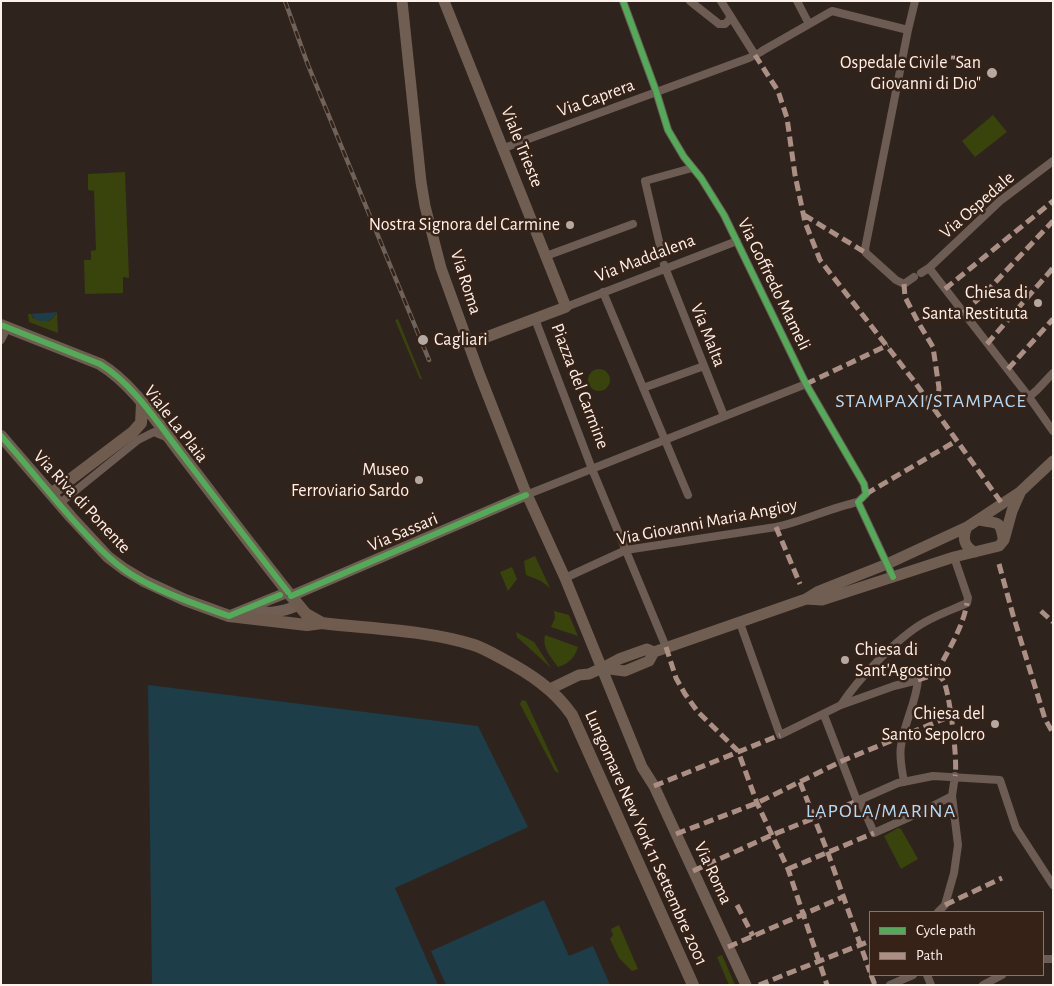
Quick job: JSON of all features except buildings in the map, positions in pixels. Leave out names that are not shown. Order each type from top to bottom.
[{"type":"main road","name":"Via Roma","points":[[402,1],[425,206],[441,268],[526,494],[565,578],[642,767],[649,776],[746,985]]},
{"type":"main road","name":"Viale Trieste","points":[[444,1],[566,307]]},
{"type":"main road","name":"Piazza del Carmine","points":[[535,320],[566,307]]},
{"type":"main road","points":[[468,344],[535,320]]},
{"type":"main road","name":"Viale La Plaia","points":[[4,326],[100,364],[112,371],[170,439],[289,597],[306,614],[322,623]]},
{"type":"main road","points":[[55,499],[133,432],[140,423],[142,404]]},
{"type":"main road","name":"Via Riva di Ponente","points":[[1,436],[108,557],[144,581],[185,600],[229,616],[307,625],[322,623]]},
{"type":"main road","points":[[550,690],[579,675],[589,674],[602,668],[619,658],[646,649],[654,652],[740,623],[806,599],[819,591],[887,564],[979,520],[1020,492],[1053,461]]},
{"type":"main road","points":[[806,599],[822,600],[954,557],[999,546],[1004,540],[1012,511],[1020,492]]},
{"type":"main road","name":"Via Sassari","points":[[229,616],[289,597],[526,494]]},
{"type":"main road","points":[[979,520],[994,521],[998,524],[1004,540]]},
{"type":"main road","points":[[967,527],[964,538],[965,543],[969,549],[975,552]]},
{"type":"main road","name":"Via Sassari","points":[[242,611],[275,613],[290,609],[289,597]]},
{"type":"main road","name":"Lungomare New York 11 Settembre 2001","points":[[322,623],[450,639],[473,644],[522,670],[562,700],[572,715],[693,985]]},
{"type":"street","name":"Via Goffredo Mameli","points":[[623,1],[656,91],[668,130],[716,201],[806,384],[864,484],[866,494],[858,502]]},
{"type":"street","points":[[690,1],[719,24],[725,24],[730,16]]},
{"type":"street","points":[[721,1],[730,16],[759,53]]},
{"type":"street","points":[[797,1],[809,24]]},
{"type":"street","points":[[834,1],[832,10],[908,30],[915,1]]},
{"type":"street","name":"Via Caprera","points":[[504,148],[759,53],[832,10]]},
{"type":"street","name":"Via Ospedale","points":[[908,30],[866,253],[896,280],[904,284],[929,268],[1000,201],[1053,161]]},
{"type":"street","points":[[661,250],[645,181],[692,168]]},
{"type":"street","points":[[546,256],[633,224]]},
{"type":"street","name":"Via Maddalena","points":[[566,307],[665,267],[737,242]]},
{"type":"street","name":"Via Malta","points":[[665,267],[724,416]]},
{"type":"street","points":[[929,268],[1053,431]]},
{"type":"street","points":[[604,292],[688,495]]},
{"type":"street","name":"Piazza del Carmine","points":[[535,320],[592,469],[666,647]]},
{"type":"street","points":[[1,340],[4,326]]},
{"type":"street","points":[[644,388],[704,366]]},
{"type":"street","points":[[1029,397],[1053,373]]},
{"type":"street","name":"Via Sassari","points":[[526,494],[806,384]]},
{"type":"street","points":[[55,499],[138,440],[154,432],[170,439]]},
{"type":"street","points":[[858,502],[893,577]]},
{"type":"street","name":"Via Giovanni Maria Angioy","points":[[565,578],[626,550],[776,527],[858,502]]},
{"type":"street","points":[[841,705],[875,665],[905,636],[927,621],[968,603],[954,557]]},
{"type":"street","points":[[740,623],[780,735],[841,705],[894,686],[918,680],[917,694],[900,748],[904,782]]},
{"type":"street","points":[[824,715],[857,801],[861,803],[874,832],[952,796]]},
{"type":"street","points":[[857,801],[904,782],[933,776],[1000,780],[1016,828],[1053,885]]},
{"type":"street","points":[[939,911],[945,905],[954,873],[958,845],[952,796],[954,776]]},
{"type":"street","points":[[890,985],[911,976]]},
{"type":"street","points":[[983,985],[1000,976]]},
{"type":"green space","points":[[993,115],[1007,132],[975,157],[962,141]]},
{"type":"green space","points":[[125,172],[129,278],[123,277],[123,293],[85,294],[84,260],[91,260],[91,251],[96,250],[94,191],[88,190],[88,174]]},
{"type":"green space","points":[[57,312],[58,333],[29,322],[28,314],[31,314],[33,318],[47,321],[52,319]]},
{"type":"green space","points":[[398,319],[422,379],[420,379],[395,320]]},
{"type":"green space","points":[[599,369],[607,372],[610,380],[607,388],[599,391],[591,388],[588,380],[591,372]]},
{"type":"green space","points":[[535,556],[550,588],[541,581],[526,575],[524,561]]},
{"type":"green space","points":[[512,567],[517,579],[508,591],[500,572]]},
{"type":"green space","points":[[554,611],[569,615],[578,636],[551,627],[555,618]]},
{"type":"green space","points":[[516,632],[534,642],[551,668],[517,637]]},
{"type":"green space","points":[[545,635],[578,647],[573,658],[558,667],[546,648]]},
{"type":"green space","points":[[522,700],[526,701],[559,773],[555,771],[520,704]]},
{"type":"green space","points":[[898,828],[901,829],[918,859],[901,869],[884,836]]},
{"type":"green space","points":[[619,925],[638,969],[632,971],[619,958],[610,939],[613,935],[611,929]]},
{"type":"green space","points":[[722,955],[735,985],[729,985],[717,957]]},
{"type":"water","points":[[57,312],[53,318],[46,321],[36,320],[31,314]]},
{"type":"water","points":[[148,685],[478,726],[528,827],[395,888],[438,985],[152,985]]},
{"type":"water","points":[[544,900],[569,956],[593,946],[610,985],[446,985],[431,951]]},
{"type":"tunnel","points":[[661,250],[664,265]]},
{"type":"railway","points":[[285,1],[308,65],[429,360]]},
{"type":"marked path","points":[[755,55],[778,91],[787,118],[795,175],[805,222],[820,260],[914,381],[1003,505]]},
{"type":"marked path","points":[[945,289],[1053,201]]},
{"type":"marked path","points":[[804,215],[866,253]]},
{"type":"marked path","points":[[963,313],[987,291],[1053,221]]},
{"type":"marked path","points":[[987,344],[1053,268]]},
{"type":"marked path","points":[[904,284],[905,297],[933,347],[939,388],[936,413]]},
{"type":"marked path","points":[[1008,369],[1053,319]]},
{"type":"marked path","points":[[806,384],[888,345]]},
{"type":"marked path","points":[[866,494],[956,441]]},
{"type":"marked path","points":[[776,527],[800,584]]},
{"type":"marked path","points":[[999,564],[1045,719],[1053,733]]},
{"type":"marked path","points":[[936,674],[958,631],[967,603]]},
{"type":"marked path","points":[[1041,611],[1053,622]]},
{"type":"marked path","points":[[666,647],[676,678],[685,694],[698,712],[738,751],[757,803],[788,869],[827,985]]},
{"type":"marked path","points":[[936,674],[943,681],[949,700],[956,769],[955,776]]},
{"type":"marked path","points":[[918,680],[936,674]]},
{"type":"marked path","points":[[676,834],[757,803],[842,761],[951,716]]},
{"type":"marked path","points":[[654,786],[780,735]]},
{"type":"marked path","points":[[800,782],[828,853],[869,969]]},
{"type":"marked path","points":[[693,871],[772,835],[857,801]]},
{"type":"marked path","points":[[788,869],[874,833]]},
{"type":"marked path","points":[[945,905],[1002,878]]},
{"type":"marked path","points":[[728,947],[843,897]]},
{"type":"marked path","points":[[737,905],[753,936]]},
{"type":"marked path","points":[[759,985],[869,941]]},
{"type":"marked path","points":[[871,976],[875,985]]},
{"type":"cycle path","points":[[623,1],[656,91],[668,130],[724,215],[806,384],[864,484],[866,494],[858,502],[893,577]]},
{"type":"cycle path","points":[[1,325],[100,364],[123,382],[154,416],[288,592]]},
{"type":"cycle path","points":[[1,436],[92,541],[122,568],[145,582],[202,607],[229,616],[280,595]]},
{"type":"cycle path","points":[[291,596],[526,495]]},
{"type":"place","name":"Ospedale Civile \"San Giovanni di Dio\"","points":[[992,73]]},
{"type":"place","name":"Nostra Signora del Carmine","points":[[570,225]]},
{"type":"place","name":"Chiesa di Santa Restituta","points":[[1038,303]]},
{"type":"place","name":"Cagliari","points":[[423,340]]},
{"type":"place","name":"Museo Ferroviario Sardo","points":[[419,480]]},
{"type":"place","name":"Chiesa di Sant'Agostino","points":[[845,660]]},
{"type":"place","name":"Chiesa del Santo Sepolcro","points":[[995,724]]},
{"type":"district","name":"STAMPAXI/STAMPACE","points":[[931,401]]},
{"type":"district","name":"LAPOLA/MARINA","points":[[881,811]]}]
